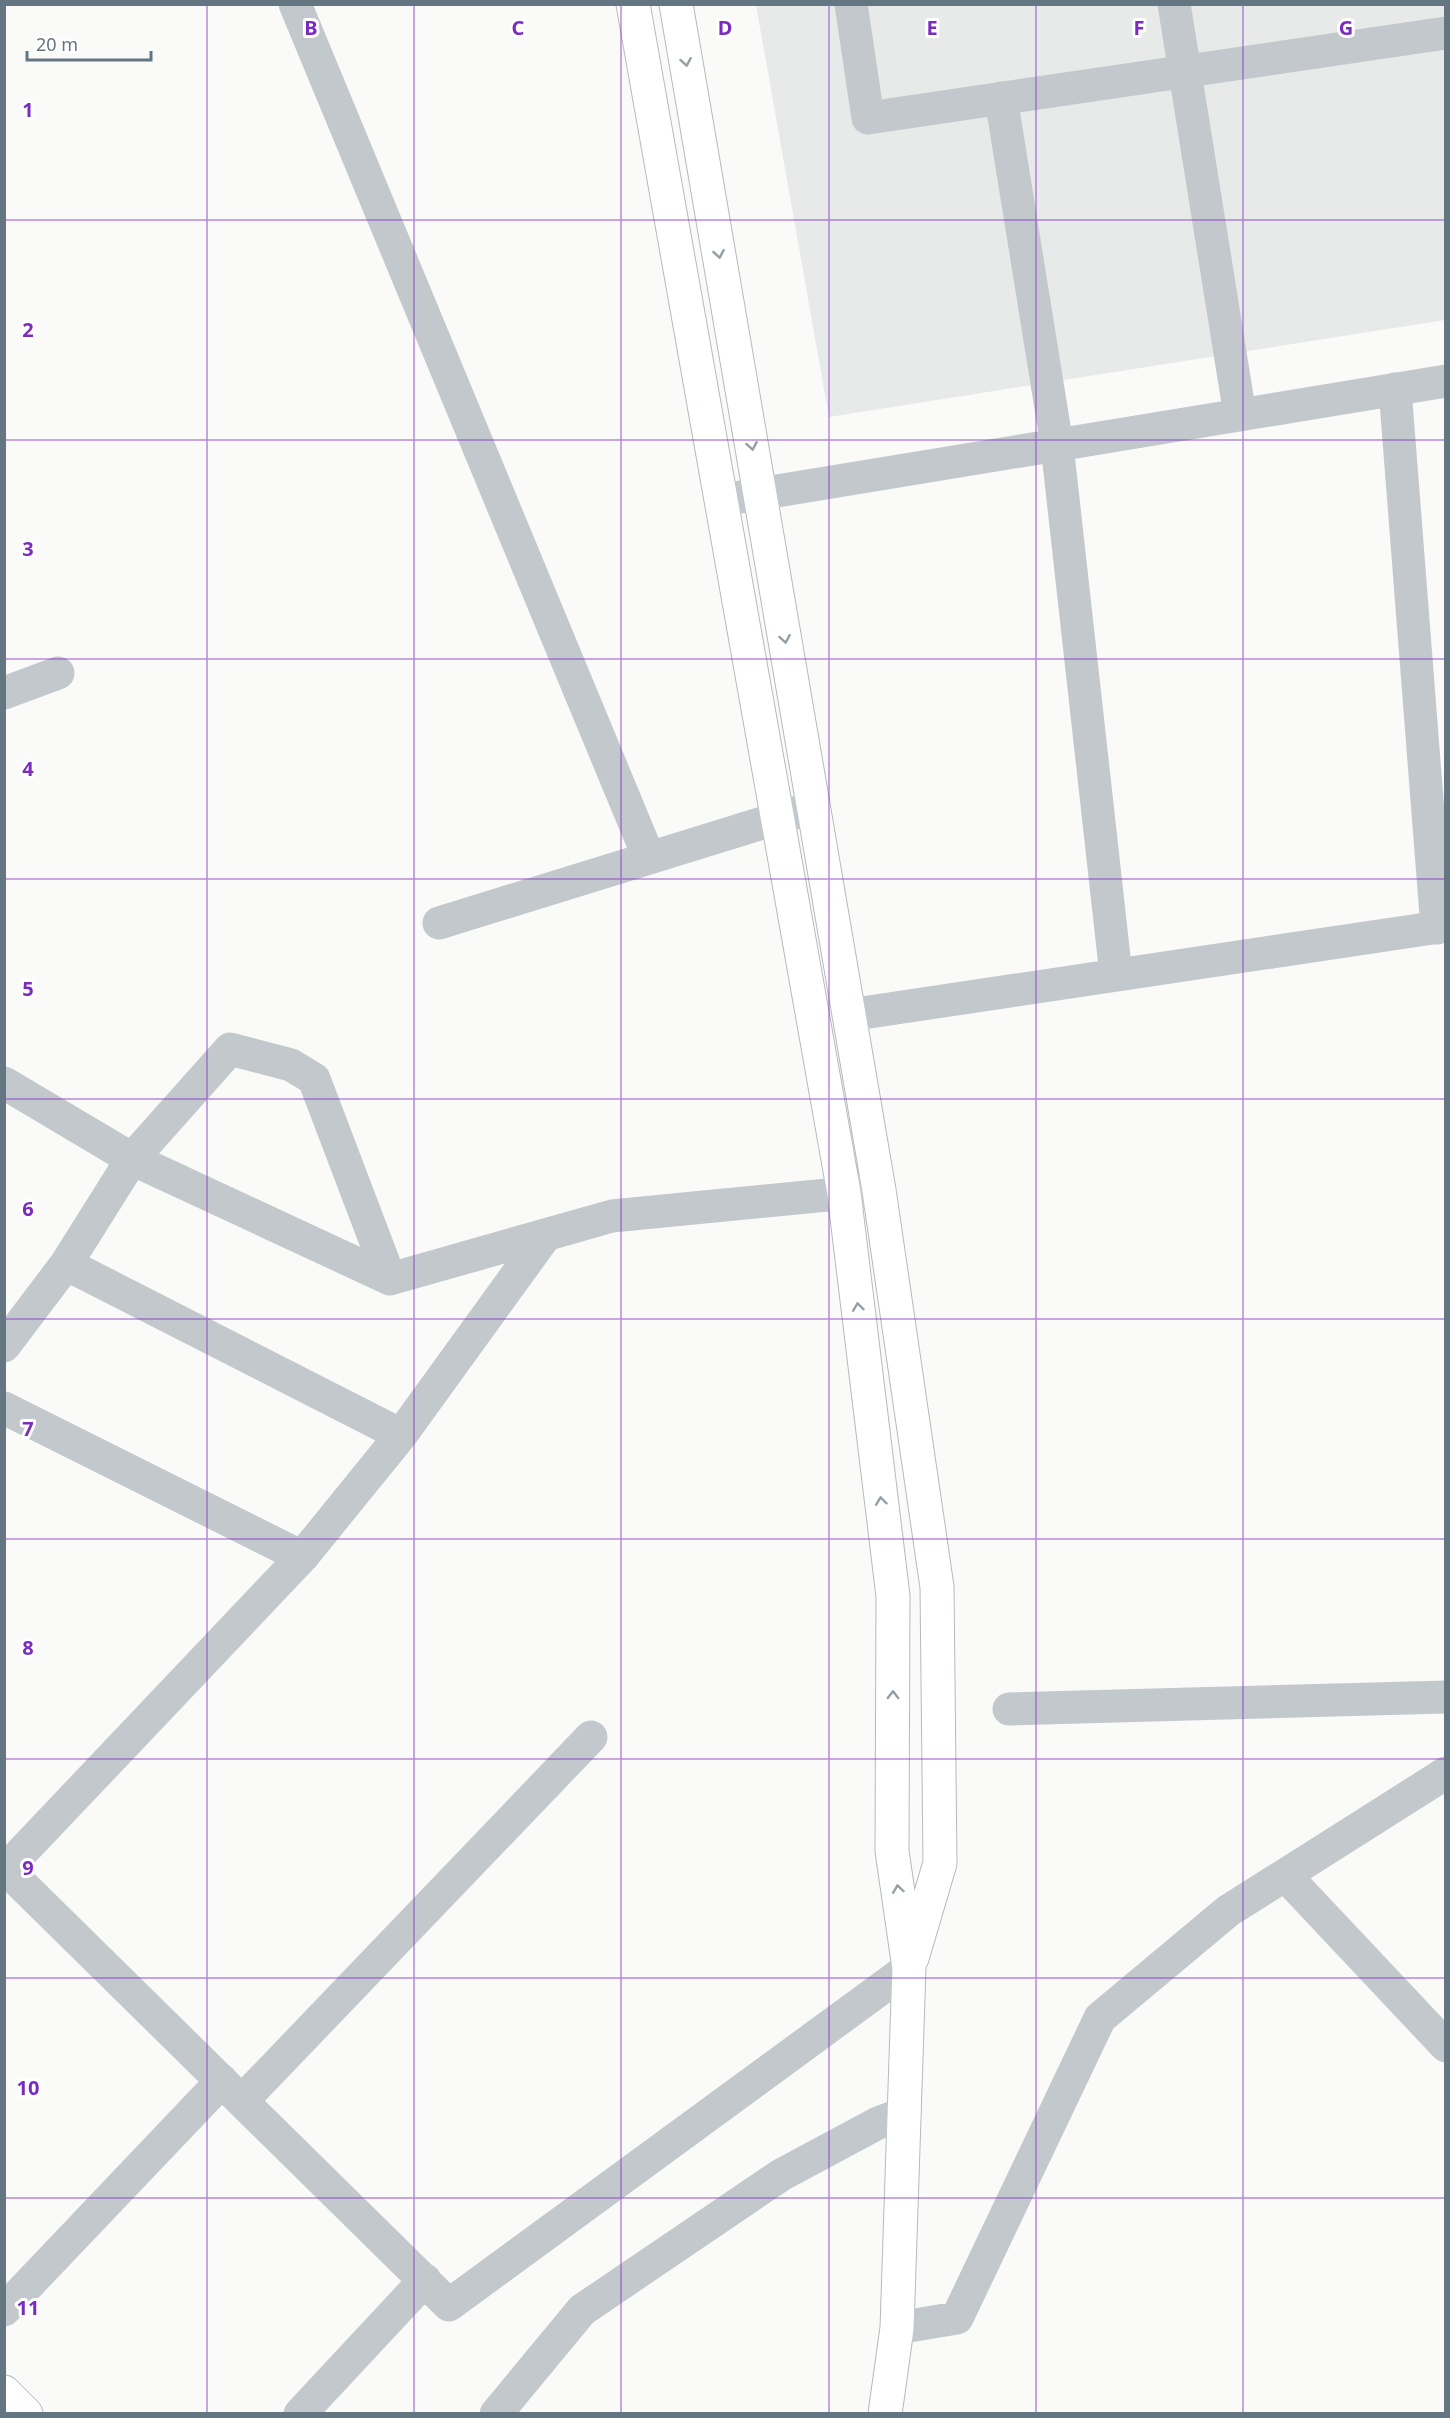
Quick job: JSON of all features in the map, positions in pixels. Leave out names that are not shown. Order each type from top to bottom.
[{"type":"main road","points":[[633,4],[844,1193],[893,1596],[892,1851],[909,1968],[897,2328],[885,2414]]},
{"type":"main road","points":[[676,4],[879,1190],[937,1587],[940,1863],[909,1968]]},
{"type":"main road","points":[[897,2328],[904,2414]]},
{"type":"main road","points":[[4,2392],[26,2414]]},
{"type":"street","points":[[296,4],[649,858]]},
{"type":"street","points":[[850,4],[868,118],[1446,33]]},
{"type":"street","points":[[1174,4],[1240,415]]},
{"type":"street","points":[[1001,98],[1057,445],[1116,975]]},
{"type":"street","points":[[722,500],[1446,381]]},
{"type":"street","points":[[849,1015],[1442,927],[1395,389]]},
{"type":"street","points":[[4,693],[58,673]]},
{"type":"street","points":[[439,923],[814,807]]},
{"type":"street","points":[[4,1346],[66,1264],[132,1159],[230,1049],[291,1065],[314,1079],[390,1279]]},
{"type":"street","points":[[4,1083],[132,1159],[390,1279],[612,1216],[879,1190]]},
{"type":"street","points":[[545,1236],[400,1435],[302,1557],[5,1870],[449,2305],[909,1968]]},
{"type":"street","points":[[66,1264],[400,1435]]},
{"type":"street","points":[[4,1408],[302,1557]]},
{"type":"street","points":[[1009,1709],[1446,1697]]},
{"type":"street","points":[[4,2310],[232,2091],[591,1737]]},
{"type":"street","points":[[897,2328],[957,2319],[1100,2018],[1228,1911],[1446,1773]]},
{"type":"street","points":[[1285,1875],[1446,2046]]},
{"type":"street","points":[[496,2414],[582,2310],[781,2175],[878,2123],[904,2113]]},
{"type":"street","points":[[300,2414],[425,2280]]},
{"type":"shaded area","points":[[756,5],[1445,5],[1445,320],[829,417]]}]
